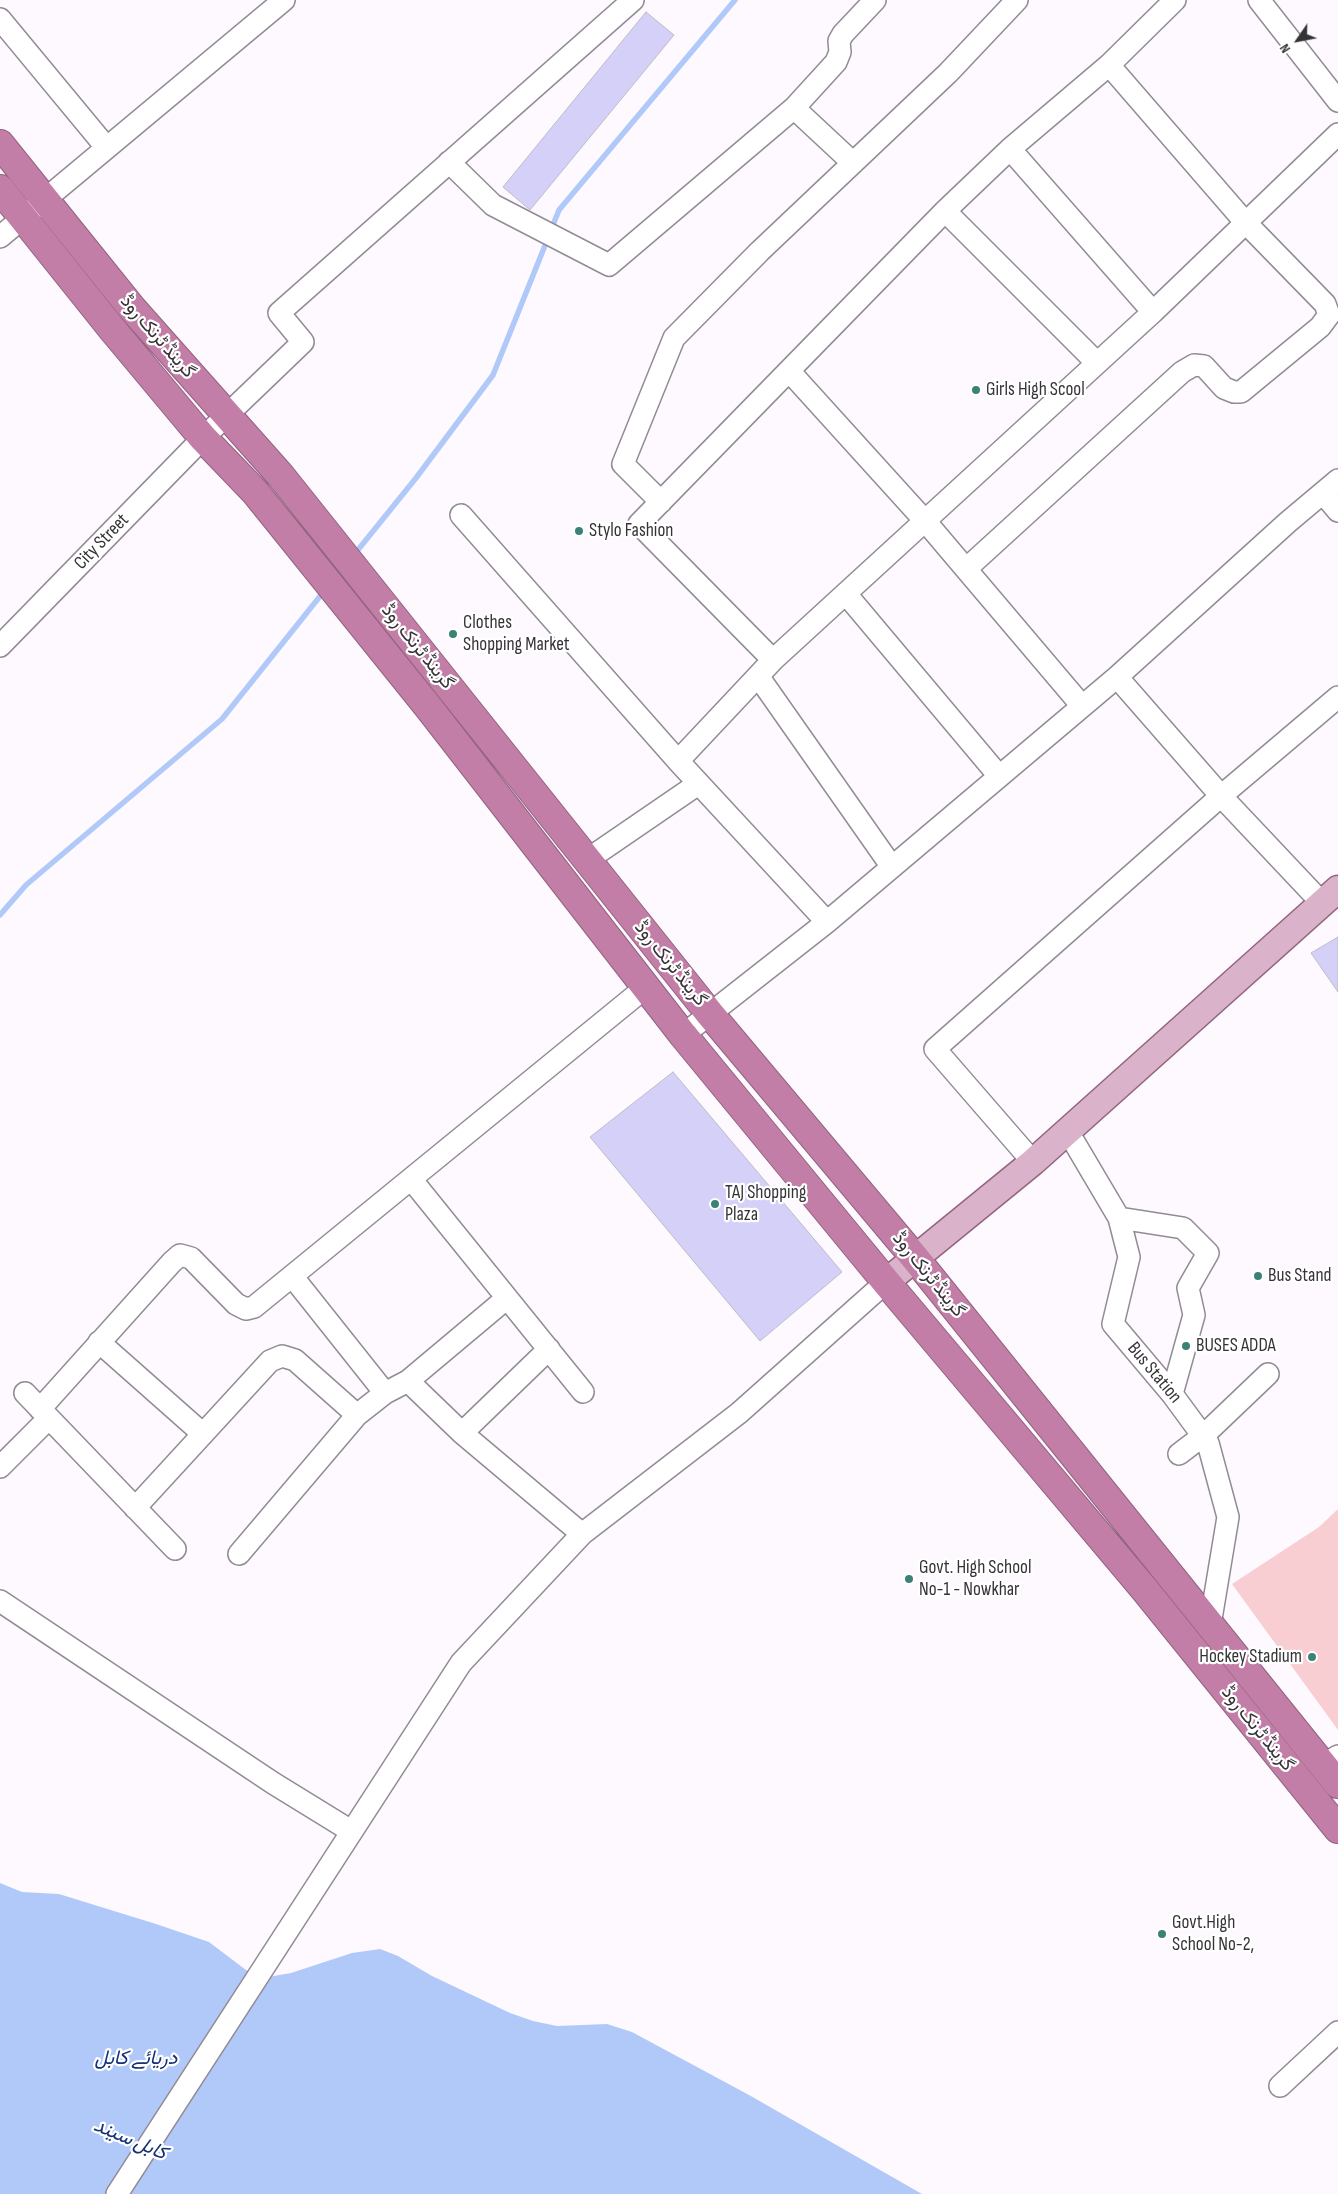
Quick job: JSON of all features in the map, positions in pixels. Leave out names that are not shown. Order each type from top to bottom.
[{"type":"highway","name":"گرینڈ ٹرنک روڈ","points":[[0,144],[43,200],[131,307],[281,476],[710,1014],[915,1258],[1210,1625],[1333,1769]]},
{"type":"highway","name":"گرینڈ ٹرنک روڈ","points":[[0,189],[203,438],[255,492],[429,708],[683,1035],[886,1282],[1145,1590],[1338,1829]]},
{"type":"main road","points":[[886,1282],[1033,1162],[1330,895]]},
{"type":"street","points":[[0,237],[284,0]]},
{"type":"street","points":[[633,0],[450,162],[494,205],[609,265],[794,108],[836,62],[840,52],[839,41],[843,34],[876,0]]},
{"type":"street","points":[[661,502],[624,464],[674,338],[760,251],[948,73],[1017,0]]},
{"type":"street","points":[[773,660],[639,524],[790,372],[945,211],[1010,149],[1109,65],[1175,0]]},
{"type":"street","points":[[1259,0],[1338,101]]},
{"type":"street","points":[[0,19],[106,147]]},
{"type":"street","points":[[966,569],[1182,372],[1194,366],[1204,366],[1224,388],[1234,392],[1241,392],[1320,327],[1329,315],[1325,304],[1245,222],[1109,65]]},
{"type":"street","points":[[794,108],[852,164]]},
{"type":"street","points":[[678,761],[773,660],[926,522],[1096,362],[1153,312],[1338,134]]},
{"type":"street","points":[[1010,149],[1153,312]]},
{"type":"street","name":"City Street","points":[[0,646],[203,438],[303,342],[278,313],[450,162]]},
{"type":"street","points":[[945,211],[1096,362]]},
{"type":"street","points":[[790,372],[926,522],[1082,706]]},
{"type":"street","points":[[683,1035],[827,922],[1117,677],[1330,486],[1338,511]]},
{"type":"street","points":[[461,515],[698,784],[827,922]]},
{"type":"street","points":[[846,594],[999,776]]},
{"type":"street","points":[[758,676],[892,867]]},
{"type":"street","points":[[1117,677],[1221,796],[1330,895]]},
{"type":"street","points":[[1033,1162],[935,1050],[1221,796],[1338,697]]},
{"type":"street","points":[[587,860],[698,784]]},
{"type":"street","points":[[0,1467],[99,1342],[180,1255],[191,1258],[236,1304],[246,1309],[254,1307],[646,987]]},
{"type":"street","name":"Bus Station","points":[[1067,1130],[1119,1218],[1129,1257],[1113,1324],[1172,1394],[1204,1435],[1208,1443],[1228,1518],[1210,1625]]},
{"type":"street","points":[[411,1179],[583,1392]]},
{"type":"street","points":[[1119,1218],[1183,1228],[1208,1253],[1188,1288],[1194,1315],[1172,1394]]},
{"type":"street","points":[[292,1276],[385,1393]]},
{"type":"street","points":[[116,2194],[351,1831],[462,1664],[582,1534],[739,1413],[886,1282]]},
{"type":"street","points":[[239,1554],[357,1415],[385,1393],[408,1381],[507,1298]]},
{"type":"street","points":[[99,1342],[203,1434]]},
{"type":"street","points":[[462,1433],[549,1349]]},
{"type":"street","points":[[135,1508],[270,1361],[282,1356],[295,1360],[357,1415]]},
{"type":"street","points":[[1179,1454],[1204,1435],[1268,1374]]},
{"type":"street","points":[[408,1381],[462,1433],[582,1534]]},
{"type":"street","points":[[25,1393],[175,1549]]},
{"type":"street","points":[[0,1602],[273,1783],[351,1831]]},
{"type":"street","points":[[1280,2086],[1338,2032]]},
{"type":"shaded area","name":"Hockey Stadium","points":[[1338,1509],[1338,1730],[1232,1584],[1319,1527]]},
{"type":"water","name":"دریائے کابل","points":[[0,1883],[22,1892],[59,1894],[209,1942],[246,1970],[268,1977],[291,1973],[352,1953],[380,1949],[398,1956],[432,1976],[510,2013],[533,2021],[557,2026],[607,2024],[632,2032],[749,2095],[922,2194],[0,2194]]},
{"type":"building","points":[[646,12],[674,35],[530,210],[503,187]]},
{"type":"building","points":[[1338,937],[1338,992],[1311,953]]},
{"type":"building","name":"TAJ Shopping Plaza","points":[[673,1072],[842,1272],[760,1341],[590,1137]]},
{"type":"waterway","points":[[551,230],[559,210],[735,0]]},
{"type":"waterway","points":[[353,556],[416,478],[493,375],[548,238]]},
{"type":"waterway","points":[[0,915],[26,885],[222,719],[325,590]]},
{"type":"place","name":"Girls High Scool","points":[[976,390]]},
{"type":"place","name":"Stylo Fashion","points":[[579,531]]},
{"type":"place","name":"Clothes Shopping Market","points":[[453,634]]},
{"type":"place","name":"TAJ Shopping Plaza","points":[[715,1204]]},
{"type":"place","name":"Bus Stand","points":[[1258,1276]]},
{"type":"place","name":"BUSES ADDA","points":[[1186,1346]]},
{"type":"place","name":"Govt. High School No-1 - Nowkhar","points":[[909,1579]]},
{"type":"place","name":"Hockey Stadium","points":[[1312,1657]]},
{"type":"place","name":"Govt.High School No-2,","points":[[1162,1934]]},
{"type":"water label","name":"کابل سيند","points":[[130,2140]]}]
